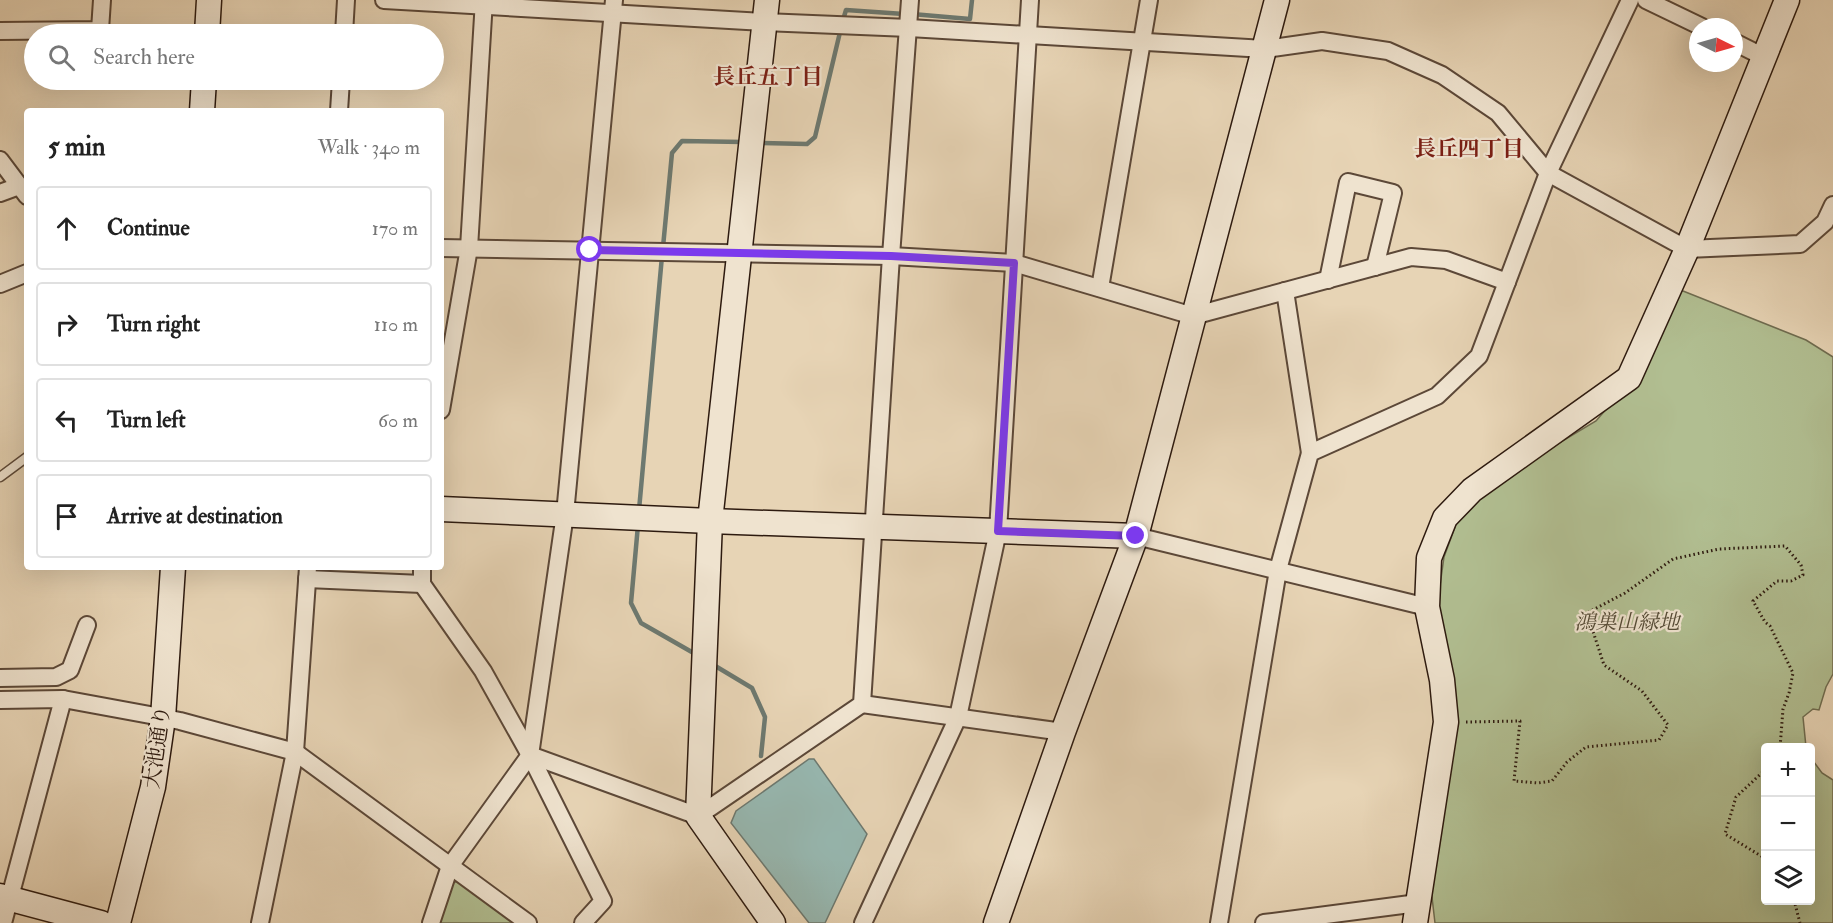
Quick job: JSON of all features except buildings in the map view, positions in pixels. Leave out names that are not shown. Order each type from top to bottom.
[{"type":"street","points":[[100,24],[102,0]]},
{"type":"street","points":[[208,24],[209,0]]},
{"type":"street","points":[[345,24],[346,0]]},
{"type":"street","points":[[384,0],[765,11],[909,28],[1265,50],[1322,41],[1388,51],[1442,75],[1497,113],[1548,173],[1687,249],[1800,244],[1824,222],[1833,205]]},
{"type":"street","points":[[862,704],[910,0]]},
{"type":"street","points":[[863,923],[958,717],[998,531],[1030,0]]},
{"type":"street","points":[[1100,288],[1149,0]]},
{"type":"street","points":[[996,923],[1063,732],[1136,536],[1277,0]]},
{"type":"street","points":[[1310,453],[1437,396],[1479,356],[1548,173],[1630,0]]},
{"type":"street","points":[[1646,0],[1689,21]]},
{"type":"street","points":[[1264,923],[1417,913],[1446,722],[1442,680],[1427,607],[1429,558],[1444,518],[1472,490],[1629,378],[1687,249],[1787,0]]},
{"type":"street","points":[[444,393],[469,248],[484,3]]},
{"type":"street","points":[[431,923],[450,866],[530,755],[565,514],[614,7]]},
{"type":"street","points":[[698,816],[710,521],[765,11]]},
{"type":"street","points":[[0,31],[24,31]]},
{"type":"street","points":[[1743,46],[1764,57]]},
{"type":"street","points":[[202,108],[203,90]]},
{"type":"street","points":[[339,108],[340,90]]},
{"type":"street","points":[[0,160],[23,191],[0,194]]},
{"type":"street","points":[[1328,280],[1348,182],[1393,193],[1375,267]]},
{"type":"street","points":[[444,248],[891,256],[1014,263],[1193,316],[1411,257],[1446,260],[1507,282]]},
{"type":"street","points":[[0,284],[24,274]]},
{"type":"street","points":[[1219,923],[1278,570],[1310,453],[1285,291]]},
{"type":"street","points":[[444,509],[1136,536],[1427,607]]},
{"type":"street","name":"大池通り","points":[[118,923],[153,787],[163,718],[173,570]]},
{"type":"street","points":[[260,923],[295,752],[308,573],[422,575],[483,671],[530,755],[603,901],[583,923]]},
{"type":"street","points":[[0,678],[56,677],[70,670],[87,625]]},
{"type":"street","points":[[3,923],[5,897],[63,699]]},
{"type":"street","points":[[0,700],[63,699],[163,718],[295,752],[528,923]]},
{"type":"street","points":[[698,816],[862,704],[1063,732]]},
{"type":"street","points":[[530,755],[698,816],[773,923]]},
{"type":"street","points":[[5,897],[101,923]]},
{"type":"lane","points":[[0,477],[24,459]]},
{"type":"path","points":[[1446,722],[1520,721],[1514,781],[1538,783],[1552,781],[1567,762],[1586,747],[1659,740],[1668,725],[1642,691],[1604,665],[1587,613],[1625,593],[1673,559],[1719,549],[1785,546],[1801,565],[1803,575],[1791,581],[1777,581],[1753,601],[1770,627],[1793,673],[1783,709],[1780,743]]},
{"type":"path","points":[[1761,774],[1736,797],[1725,834],[1761,856]]},
{"type":"path","points":[[1795,905],[1800,923]]},
{"type":"green space","name":"鴻巣山緑地","points":[[1678,289],[1806,340],[1833,357],[1833,674],[1826,687],[1819,710],[1813,709],[1803,717],[1806,743],[1761,743],[1761,905],[1815,905],[1815,763],[1822,773],[1833,780],[1833,923],[1435,923],[1430,880],[1452,705],[1436,614],[1444,557],[1458,519],[1494,486],[1596,421],[1646,363]]},
{"type":"green space","points":[[457,881],[514,923],[437,923],[451,884]]},
{"type":"water","points":[[809,759],[814,759],[867,834],[825,923],[809,923],[731,823],[736,811]]},
{"type":"waterway","points":[[912,14],[970,19],[972,0]]},
{"type":"waterway","points":[[843,20],[846,10],[904,14]]},
{"type":"waterway","points":[[758,143],[807,144],[815,137],[841,28]]},
{"type":"waterway","points":[[663,247],[672,153],[682,141],[743,142]]},
{"type":"waterway","points":[[639,510],[662,256]]},
{"type":"waterway","points":[[638,525],[631,603],[641,623],[697,655]]},
{"type":"waterway","points":[[712,664],[752,688],[765,717],[761,756]]},
{"type":"district","name":"長丘五丁目","points":[[768,76]]},
{"type":"district","name":"長丘四丁目","points":[[1469,148]]},
{"type":"route","points":[[590,250],[891,256],[1014,263],[998,531],[1136,536]]}]
